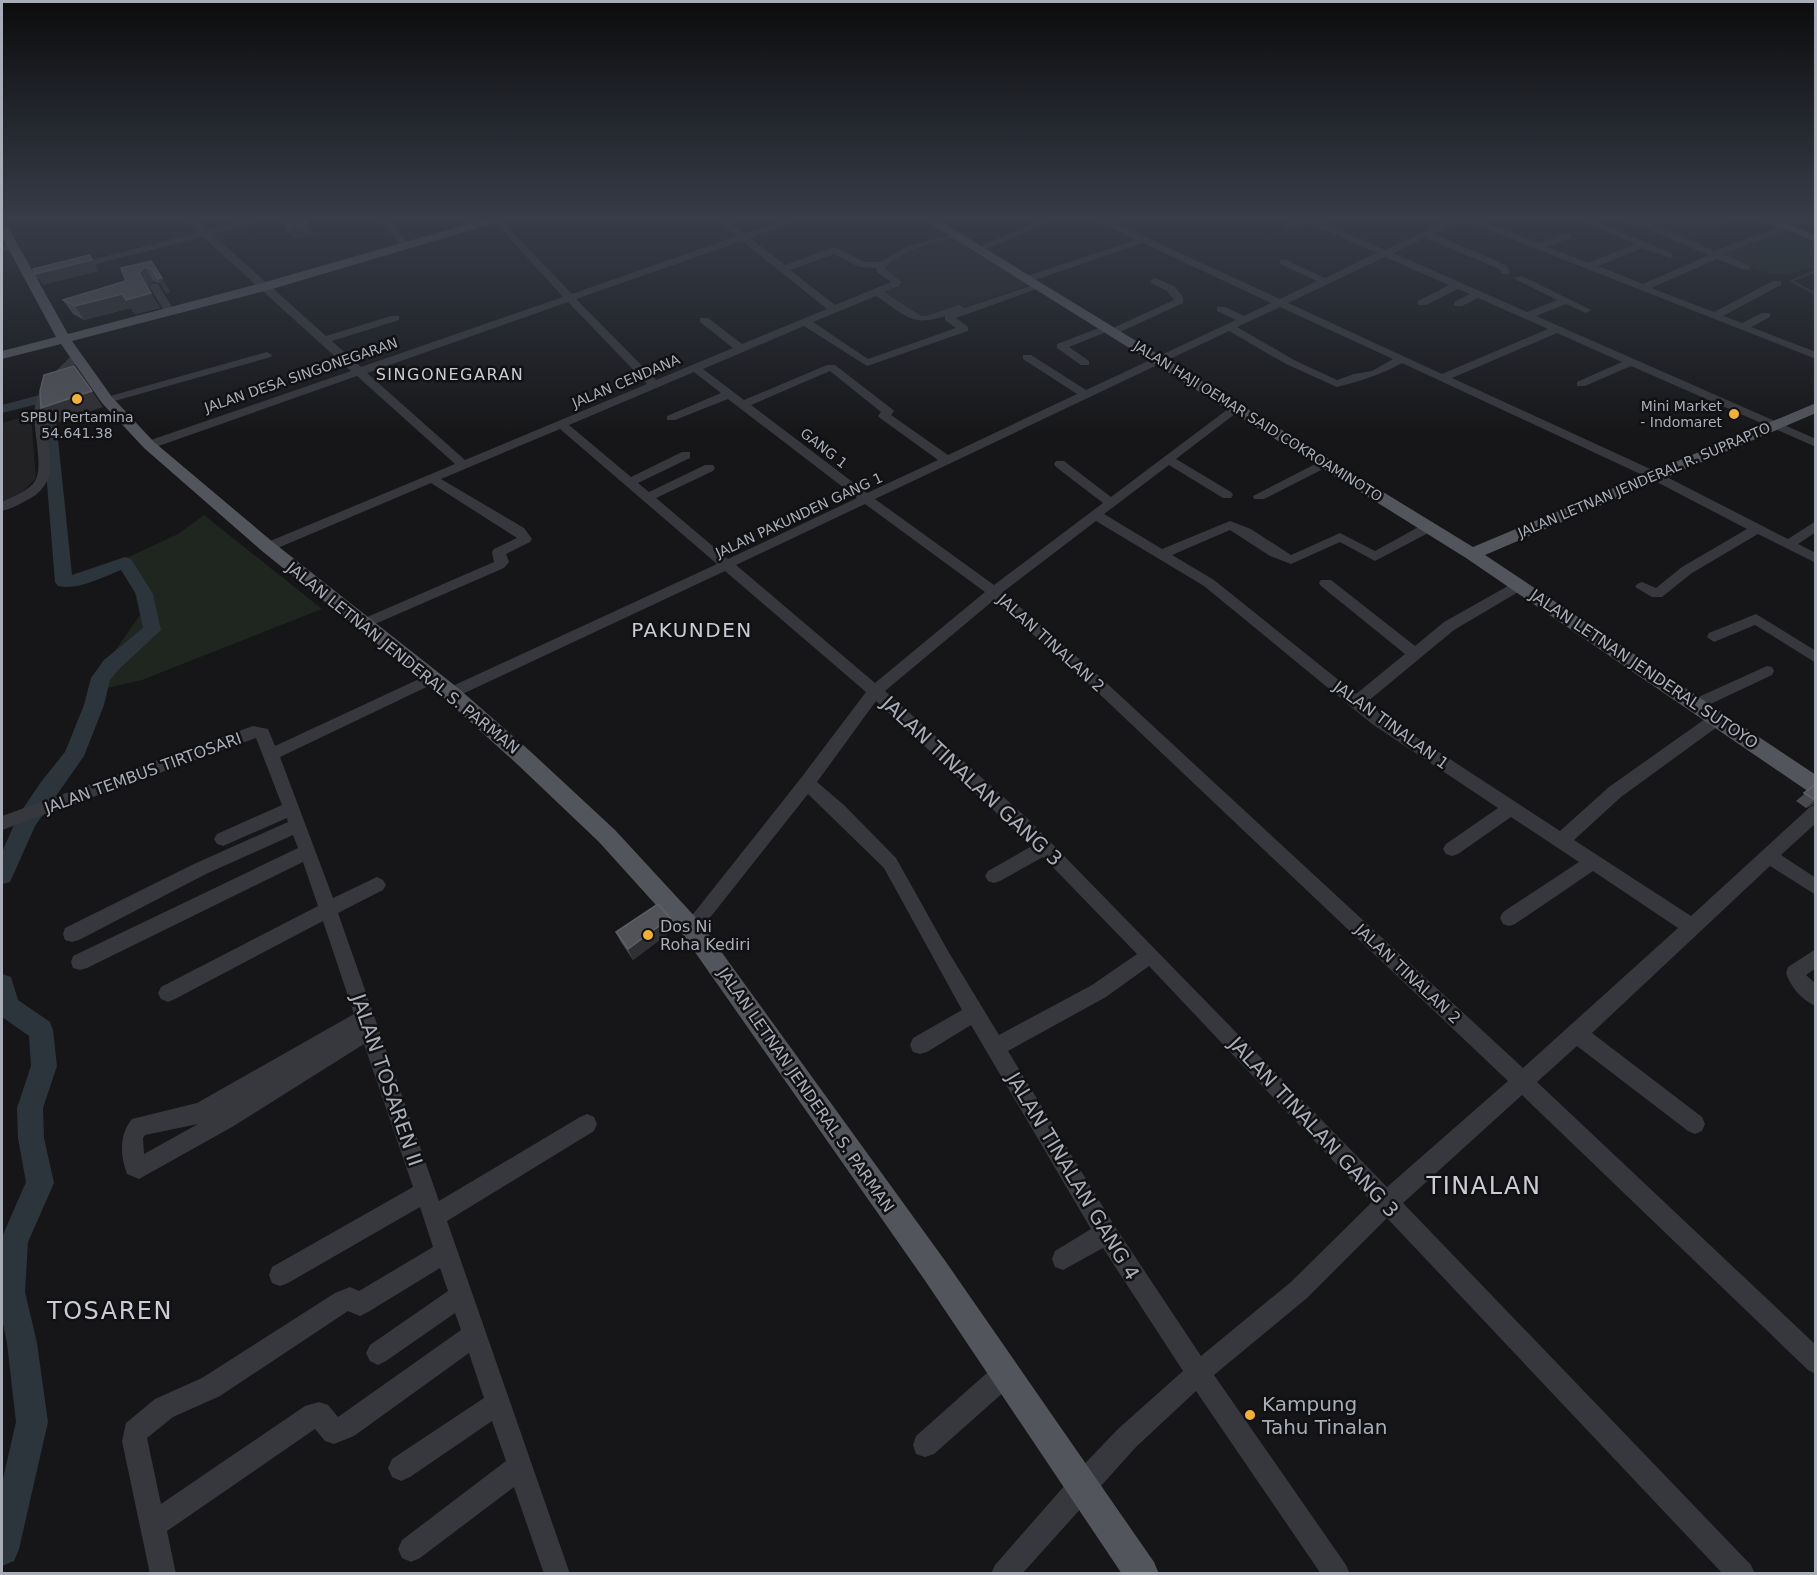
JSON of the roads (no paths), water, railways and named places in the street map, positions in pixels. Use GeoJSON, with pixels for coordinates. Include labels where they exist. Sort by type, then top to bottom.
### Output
{"type":"FeatureCollection","features":[{"type":"Feature","properties":{"kind":"main road","name":"JALAN LETNAN JENDERAL S. PARMAN"},"geometry":{"type":"LineString","coordinates":[[35,290],[76,357],[107,400],[149,445],[268,547],[451,693],[607,836],[691,928],[936,1272],[1142,1574]]}},
{"type":"Feature","properties":{"kind":"main road"},"geometry":{"type":"LineString","coordinates":[[2,355],[254,290]]}},
{"type":"Feature","properties":{"kind":"main road","name":"JALAN HAJI OEMAR SAID COKROAMINOTO"},"geometry":{"type":"LineString","coordinates":[[1046,290],[1472,554]]}},
{"type":"Feature","properties":{"kind":"main road","name":"JALAN LETNAN JENDERAL R. SUPRAPTO"},"geometry":{"type":"LineString","coordinates":[[1472,554],[1815,407]]}},
{"type":"Feature","properties":{"kind":"main road","name":"JALAN LETNAN JENDERAL SUTOYO"},"geometry":{"type":"LineString","coordinates":[[1472,554],[1718,718],[1815,786]]}},
{"type":"Feature","properties":{"kind":"street"},"geometry":{"type":"LineString","coordinates":[[156,290],[170,312]]}},
{"type":"Feature","properties":{"kind":"street"},"geometry":{"type":"LineString","coordinates":[[271,290],[463,465]]}},
{"type":"Feature","properties":{"kind":"street"},"geometry":{"type":"LineString","coordinates":[[562,290],[654,385]]}},
{"type":"Feature","properties":{"kind":"street","name":"JALAN DESA SINGONEGARAN"},"geometry":{"type":"LineString","coordinates":[[149,445],[593,290]]}},
{"type":"Feature","properties":{"kind":"street"},"geometry":{"type":"LineString","coordinates":[[810,290],[835,310]]}},
{"type":"Feature","properties":{"kind":"street","name":"JALAN CENDANA"},"geometry":{"type":"LineString","coordinates":[[268,547],[883,290]]}},
{"type":"Feature","properties":{"kind":"street"},"geometry":{"type":"LineString","coordinates":[[877,292],[915,318],[923,320],[1015,290]]}},
{"type":"Feature","properties":{"kind":"street"},"geometry":{"type":"LineString","coordinates":[[805,322],[867,363],[964,329],[949,318],[1018,290]]}},
{"type":"Feature","properties":{"kind":"street"},"geometry":{"type":"LineString","coordinates":[[1085,363],[1061,346],[1111,330],[1179,301],[1180,299],[1171,290]]}},
{"type":"Feature","properties":{"kind":"street"},"geometry":{"type":"LineString","coordinates":[[1229,292],[1233,290]]}},
{"type":"Feature","properties":{"kind":"street"},"geometry":{"type":"LineString","coordinates":[[1250,290],[1655,476],[1815,560]]}},
{"type":"Feature","properties":{"kind":"street","name":"JALAN PAKUNDEN GANG 1"},"geometry":{"type":"LineString","coordinates":[[451,693],[729,565],[1228,326],[1309,290]]}},
{"type":"Feature","properties":{"kind":"street"},"geometry":{"type":"LineString","coordinates":[[1422,303],[1449,290]]}},
{"type":"Feature","properties":{"kind":"street"},"geometry":{"type":"LineString","coordinates":[[1468,290],[1815,444]]}},
{"type":"Feature","properties":{"kind":"street"},"geometry":{"type":"LineString","coordinates":[[1543,290],[1586,310]]}},
{"type":"Feature","properties":{"kind":"street"},"geometry":{"type":"LineString","coordinates":[[1646,290],[1815,356]]}},
{"type":"Feature","properties":{"kind":"street"},"geometry":{"type":"LineString","coordinates":[[1715,316],[1765,290]]}},
{"type":"Feature","properties":{"kind":"street"},"geometry":{"type":"LineString","coordinates":[[1458,304],[1479,294]]}},
{"type":"Feature","properties":{"kind":"street"},"geometry":{"type":"LineString","coordinates":[[1527,316],[1566,300]]}},
{"type":"Feature","properties":{"kind":"street"},"geometry":{"type":"LineString","coordinates":[[1221,309],[1243,319]]}},
{"type":"Feature","properties":{"kind":"street"},"geometry":{"type":"LineString","coordinates":[[1743,327],[1766,315]]}},
{"type":"Feature","properties":{"kind":"street"},"geometry":{"type":"LineString","coordinates":[[326,340],[395,318]]}},
{"type":"Feature","properties":{"kind":"street"},"geometry":{"type":"LineString","coordinates":[[704,320],[741,349]]}},
{"type":"Feature","properties":{"kind":"street"},"geometry":{"type":"LineString","coordinates":[[1228,326],[1290,362],[1337,384],[1358,376],[1375,374],[1402,359]]}},
{"type":"Feature","properties":{"kind":"street"},"geometry":{"type":"LineString","coordinates":[[1444,377],[1557,329]]}},
{"type":"Feature","properties":{"kind":"street"},"geometry":{"type":"LineString","coordinates":[[107,400],[267,356]]}},
{"type":"Feature","properties":{"kind":"street"},"geometry":{"type":"LineString","coordinates":[[2,507],[37,487],[44,476],[38,418],[43,398],[76,357]]}},
{"type":"Feature","properties":{"kind":"street"},"geometry":{"type":"LineString","coordinates":[[1027,357],[1085,394]]}},
{"type":"Feature","properties":{"kind":"street"},"geometry":{"type":"LineString","coordinates":[[1581,384],[1632,362]]}},
{"type":"Feature","properties":{"kind":"street"},"geometry":{"type":"LineString","coordinates":[[743,404],[831,367],[888,411],[884,416],[946,460]]}},
{"type":"Feature","properties":{"kind":"street","name":"GANG 1"},"geometry":{"type":"LineString","coordinates":[[695,368],[866,499],[994,592]]}},
{"type":"Feature","properties":{"kind":"street"},"geometry":{"type":"LineString","coordinates":[[671,418],[729,394]]}},
{"type":"Feature","properties":{"kind":"street"},"geometry":{"type":"LineString","coordinates":[[691,928],[807,783],[875,691],[994,592],[1236,408]]}},
{"type":"Feature","properties":{"kind":"street","name":"JALAN TINALAN GANG 3"},"geometry":{"type":"LineString","coordinates":[[561,424],[875,691],[1045,847],[1742,1574]]}},
{"type":"Feature","properties":{"kind":"street"},"geometry":{"type":"LineString","coordinates":[[629,482],[686,455]]}},
{"type":"Feature","properties":{"kind":"street"},"geometry":{"type":"LineString","coordinates":[[1169,460],[1227,495]]}},
{"type":"Feature","properties":{"kind":"street"},"geometry":{"type":"LineString","coordinates":[[1259,496],[1325,463]]}},
{"type":"Feature","properties":{"kind":"street"},"geometry":{"type":"LineString","coordinates":[[1060,464],[1111,504]]}},
{"type":"Feature","properties":{"kind":"street"},"geometry":{"type":"LineString","coordinates":[[648,497],[710,468]]}},
{"type":"Feature","properties":{"kind":"street"},"geometry":{"type":"LineString","coordinates":[[363,624],[499,565],[502,562],[500,552],[525,539],[519,531],[432,478]]}},
{"type":"Feature","properties":{"kind":"street","name":"JALAN TINALAN 1"},"geometry":{"type":"LineString","coordinates":[[1096,515],[1161,554],[1236,604],[1356,703],[1692,927]]}},
{"type":"Feature","properties":{"kind":"street"},"geometry":{"type":"LineString","coordinates":[[1161,554],[1230,525],[1249,532],[1280,555],[1291,560],[1340,537],[1375,557],[1434,530]]}},
{"type":"Feature","properties":{"kind":"street"},"geometry":{"type":"LineString","coordinates":[[1788,545],[1815,525]]}},
{"type":"Feature","properties":{"kind":"street"},"geometry":{"type":"LineString","coordinates":[[1642,587],[1658,594],[1687,570],[1757,529]]}},
{"type":"Feature","properties":{"kind":"street"},"geometry":{"type":"LineString","coordinates":[[1326,584],[1379,628],[1415,654]]}},
{"type":"Feature","properties":{"kind":"street"},"geometry":{"type":"LineString","coordinates":[[1356,703],[1449,626],[1520,585]]}},
{"type":"Feature","properties":{"kind":"street","name":"JALAN TINALAN 2"},"geometry":{"type":"LineString","coordinates":[[994,592],[1103,689],[1521,1080],[1815,1362]]}},
{"type":"Feature","properties":{"kind":"street"},"geometry":{"type":"LineString","coordinates":[[1714,636],[1756,619],[1815,658]]}},
{"type":"Feature","properties":{"kind":"street"},"geometry":{"type":"LineString","coordinates":[[1697,704],[1767,671]]}},
{"type":"Feature","properties":{"kind":"street"},"geometry":{"type":"LineString","coordinates":[[272,754],[432,678]]}},
{"type":"Feature","properties":{"kind":"street"},"geometry":{"type":"LineString","coordinates":[[1561,841],[1615,792],[1718,718]]}},
{"type":"Feature","properties":{"kind":"street","name":"JALAN TEMBUS TIRTOSARI"},"geometry":{"type":"LineString","coordinates":[[2,824],[257,731],[264,736],[272,754]]}},
{"type":"Feature","properties":{"kind":"street","name":"JALAN TOSAREN II"},"geometry":{"type":"LineString","coordinates":[[272,754],[435,1216],[460,1296],[557,1574]]}},
{"type":"Feature","properties":{"kind":"street","name":"JALAN TINALAN GANG 4"},"geometry":{"type":"LineString","coordinates":[[807,783],[839,811],[890,863],[994,1048],[1106,1233],[1198,1373],[1337,1574]]}},
{"type":"Feature","properties":{"kind":"street"},"geometry":{"type":"LineString","coordinates":[[1452,849],[1511,808]]}},
{"type":"Feature","properties":{"kind":"street"},"geometry":{"type":"LineString","coordinates":[[1004,1574],[1082,1485],[1127,1438],[1198,1373],[1299,1290],[1416,1174],[1576,1034],[1815,812]]}},
{"type":"Feature","properties":{"kind":"street"},"geometry":{"type":"LineString","coordinates":[[223,840],[295,816]]}},
{"type":"Feature","properties":{"kind":"street"},"geometry":{"type":"LineString","coordinates":[[72,934],[200,869],[295,816]]}},
{"type":"Feature","properties":{"kind":"street"},"geometry":{"type":"LineString","coordinates":[[994,876],[1045,847]]}},
{"type":"Feature","properties":{"kind":"street"},"geometry":{"type":"LineString","coordinates":[[80,962],[308,851]]}},
{"type":"Feature","properties":{"kind":"street"},"geometry":{"type":"LineString","coordinates":[[1769,856],[1815,888]]}},
{"type":"Feature","properties":{"kind":"street"},"geometry":{"type":"LineString","coordinates":[[1509,918],[1593,862]]}},
{"type":"Feature","properties":{"kind":"street"},"geometry":{"type":"LineString","coordinates":[[168,993],[377,885]]}},
{"type":"Feature","properties":{"kind":"street"},"geometry":{"type":"LineString","coordinates":[[994,1048],[1100,991],[1150,955]]}},
{"type":"Feature","properties":{"kind":"street"},"geometry":{"type":"LineString","coordinates":[[1815,957],[1795,973],[1798,980],[1815,997]]}},
{"type":"Feature","properties":{"kind":"street"},"geometry":{"type":"LineString","coordinates":[[920,1045],[974,1013]]}},
{"type":"Feature","properties":{"kind":"street"},"geometry":{"type":"LineString","coordinates":[[367,1024],[225,1120],[146,1165],[139,1168],[135,1166],[132,1135],[139,1126],[200,1113],[367,1024]]}},
{"type":"Feature","properties":{"kind":"street"},"geometry":{"type":"LineString","coordinates":[[1576,1034],[1695,1124]]}},
{"type":"Feature","properties":{"kind":"street"},"geometry":{"type":"LineString","coordinates":[[435,1216],[587,1124]]}},
{"type":"Feature","properties":{"kind":"street"},"geometry":{"type":"LineString","coordinates":[[280,1275],[426,1191]]}},
{"type":"Feature","properties":{"kind":"street"},"geometry":{"type":"LineString","coordinates":[[1063,1259],[1106,1233]]}},
{"type":"Feature","properties":{"kind":"street"},"geometry":{"type":"LineString","coordinates":[[163,1574],[134,1441],[135,1432],[164,1408],[211,1387],[343,1301],[350,1299],[360,1304],[446,1252]]}},
{"type":"Feature","properties":{"kind":"street"},"geometry":{"type":"LineString","coordinates":[[378,1353],[460,1296]]}},
{"type":"Feature","properties":{"kind":"street"},"geometry":{"type":"LineString","coordinates":[[153,1525],[314,1415],[319,1414],[334,1432],[345,1427],[474,1335]]}},
{"type":"Feature","properties":{"kind":"street"},"geometry":{"type":"LineString","coordinates":[[925,1445],[1005,1374]]}},
{"type":"Feature","properties":{"kind":"street"},"geometry":{"type":"LineString","coordinates":[[401,1468],[498,1403]]}},
{"type":"Feature","properties":{"kind":"street"},"geometry":{"type":"LineString","coordinates":[[411,1549],[519,1467]]}},
{"type":"Feature","properties":{"kind":"waterway"},"geometry":{"type":"LineString","coordinates":[[1807,290],[1816,294]]}},
{"type":"Feature","properties":{"kind":"waterway"},"geometry":{"type":"LineString","coordinates":[[2,409],[51,396],[48,410],[64,582],[80,579],[125,563],[137,579],[144,594],[152,630],[111,665],[101,678],[94,705],[74,756],[48,788],[26,822],[2,875]]}},
{"type":"Feature","properties":{"kind":"waterway"},"geometry":{"type":"LineString","coordinates":[[2,985],[8,1007],[41,1030],[44,1066],[30,1108],[31,1138],[40,1183],[14,1241],[10,1292],[22,1343],[32,1422],[2,1549]]}},
{"type":"Feature","properties":{"kind":"place","name":"SPBU Pertamina 54.641.38"},"geometry":{"type":"Point","coordinates":[77,399]}},
{"type":"Feature","properties":{"kind":"place","name":"Mini Market - Indomaret"},"geometry":{"type":"Point","coordinates":[1734,414]}},
{"type":"Feature","properties":{"kind":"place","name":"Dos Ni Roha Kediri"},"geometry":{"type":"Point","coordinates":[648,935]}},
{"type":"Feature","properties":{"kind":"place","name":"Kampung Tahu Tinalan"},"geometry":{"type":"Point","coordinates":[1250,1415]}},
{"type":"Feature","properties":{"kind":"district","name":"SINGONEGARAN"},"geometry":{"type":"Point","coordinates":[450,374]}},
{"type":"Feature","properties":{"kind":"district","name":"PAKUNDEN"},"geometry":{"type":"Point","coordinates":[692,630]}},
{"type":"Feature","properties":{"kind":"district","name":"TINALAN"},"geometry":{"type":"Point","coordinates":[1484,1186]}},
{"type":"Feature","properties":{"kind":"district","name":"TOSAREN"},"geometry":{"type":"Point","coordinates":[110,1311]}}]}
